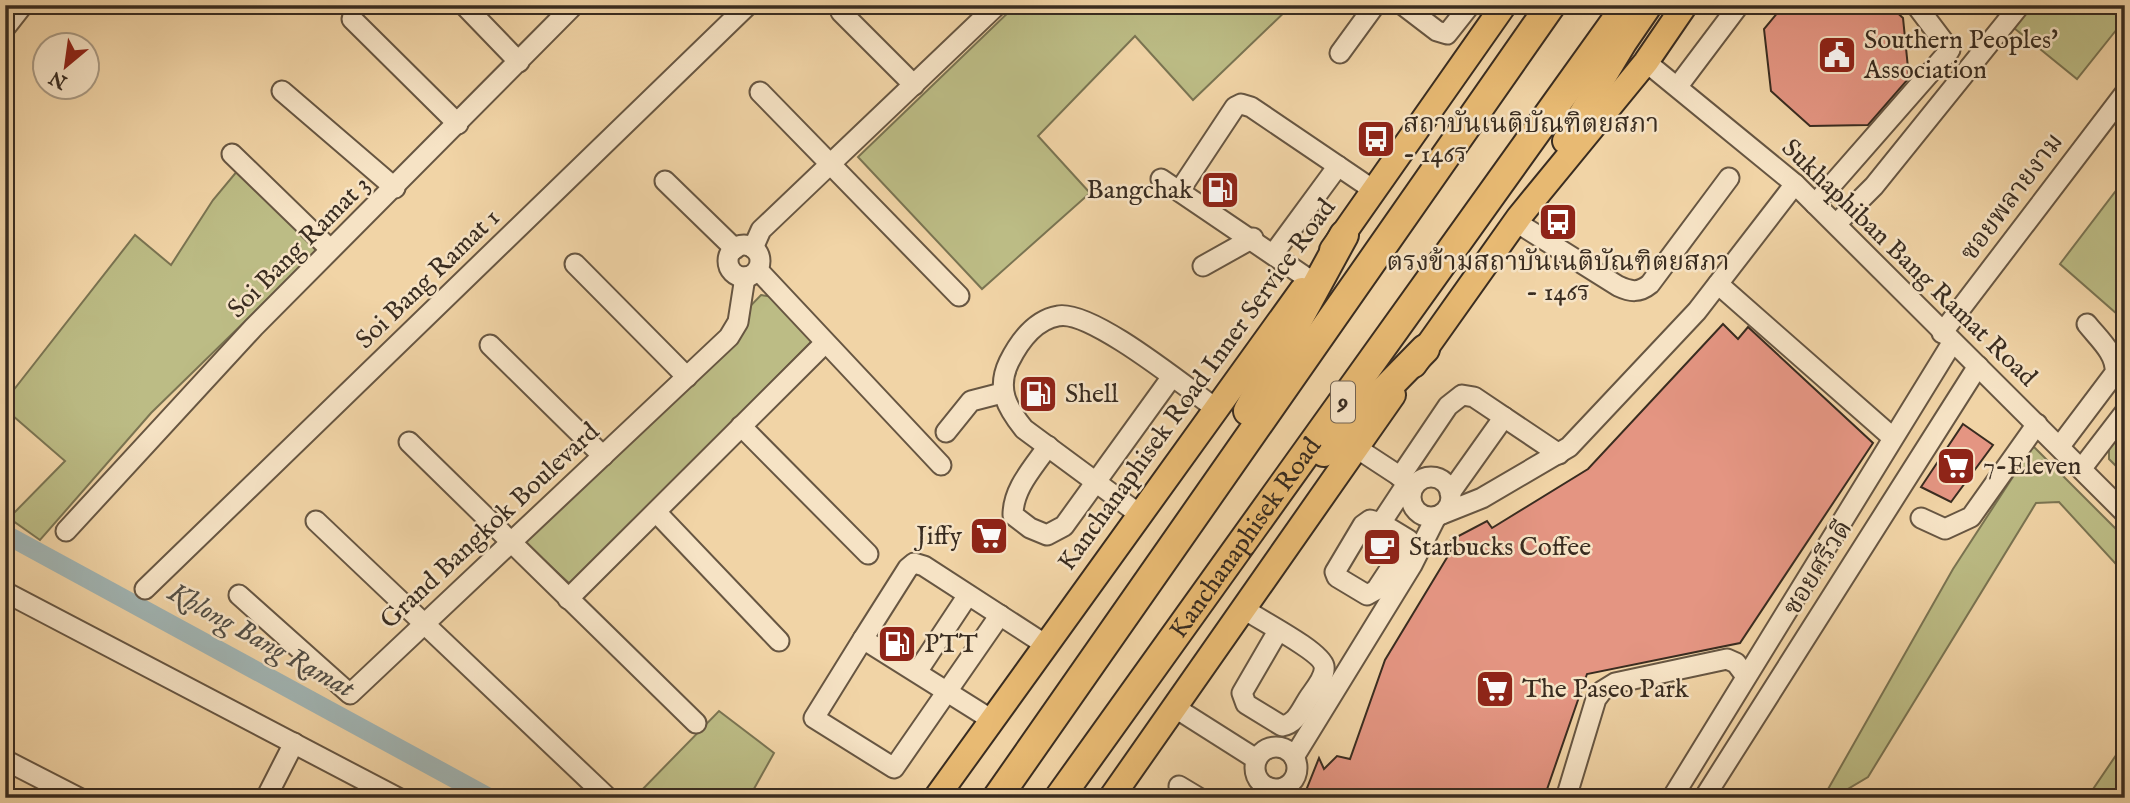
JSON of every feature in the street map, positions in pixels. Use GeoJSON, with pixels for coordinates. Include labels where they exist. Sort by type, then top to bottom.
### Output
{"type":"FeatureCollection","features":[{"type":"Feature","properties":{"kind":"highway","name":"Kanchanaphisek Road"},"geometry":{"type":"LineString","coordinates":[[997,798],[1551,5]]}},
{"type":"Feature","properties":{"kind":"highway","name":"Kanchanaphisek Road"},"geometry":{"type":"LineString","coordinates":[[1059,798],[1628,5]]}},
{"type":"Feature","properties":{"kind":"highway"},"geometry":{"type":"LineString","coordinates":[[1183,530],[1344,235]]}},
{"type":"Feature","properties":{"kind":"highway"},"geometry":{"type":"LineString","coordinates":[[1263,514],[1425,349]]}},
{"type":"Feature","properties":{"kind":"main road","name":"Kanchanaphisek Road Inner Service Road"},"geometry":{"type":"LineString","coordinates":[[936,798],[1139,514],[1344,235],[1504,5]]}},
{"type":"Feature","properties":{"kind":"main road"},"geometry":{"type":"LineString","coordinates":[[1432,111],[1519,5]]}},
{"type":"Feature","properties":{"kind":"main road"},"geometry":{"type":"LineString","coordinates":[[1518,220],[1623,43],[1650,5]]}},
{"type":"Feature","properties":{"kind":"main road"},"geometry":{"type":"LineString","coordinates":[[1111,798],[1355,447],[1518,220],[1646,62],[1685,5]]}},
{"type":"Feature","properties":{"kind":"street"},"geometry":{"type":"LineString","coordinates":[[5,28],[23,5]]}},
{"type":"Feature","properties":{"kind":"street"},"geometry":{"type":"LineString","coordinates":[[464,5],[519,62]]}},
{"type":"Feature","properties":{"kind":"street","name":"Soi Bang Ramat 3"},"geometry":{"type":"LineString","coordinates":[[66,531],[330,249],[395,188],[574,5]]}},
{"type":"Feature","properties":{"kind":"street","name":"Soi Bang Ramat 1"},"geometry":{"type":"LineString","coordinates":[[145,589],[748,5]]}},
{"type":"Feature","properties":{"kind":"street"},"geometry":{"type":"LineString","coordinates":[[941,465],[825,343],[751,274],[736,275],[729,266],[729,255],[744,248],[997,5]]}},
{"type":"Feature","properties":{"kind":"street"},"geometry":{"type":"LineString","coordinates":[[1340,53],[1375,5]]}},
{"type":"Feature","properties":{"kind":"street"},"geometry":{"type":"LineString","coordinates":[[1403,5],[1437,31],[1447,34],[1470,5]]}},
{"type":"Feature","properties":{"kind":"street"},"geometry":{"type":"LineString","coordinates":[[1678,86],[1739,5]]}},
{"type":"Feature","properties":{"kind":"street"},"geometry":{"type":"LineString","coordinates":[[1815,204],[1950,50],[1916,5]]}},
{"type":"Feature","properties":{"kind":"street"},"geometry":{"type":"LineString","coordinates":[[1836,224],[1874,186],[2020,5]]}},
{"type":"Feature","properties":{"kind":"street"},"geometry":{"type":"LineString","coordinates":[[841,12],[914,85]]}},
{"type":"Feature","properties":{"kind":"street"},"geometry":{"type":"LineString","coordinates":[[352,19],[458,124]]}},
{"type":"Feature","properties":{"kind":"street","name":"Sukhaphiban Bang Ramat Road"},"geometry":{"type":"LineString","coordinates":[[1646,62],[1795,184],[2125,513]]}},
{"type":"Feature","properties":{"kind":"street"},"geometry":{"type":"LineString","coordinates":[[282,91],[395,188]]}},
{"type":"Feature","properties":{"kind":"street"},"geometry":{"type":"LineString","coordinates":[[760,92],[959,296]]}},
{"type":"Feature","properties":{"kind":"street","name":"ซอยพลายงาม"},"geometry":{"type":"LineString","coordinates":[[1672,798],[1892,437],[1947,338],[2125,93]]}},
{"type":"Feature","properties":{"kind":"street"},"geometry":{"type":"LineString","coordinates":[[1180,190],[1235,107],[1241,104],[1251,107],[1375,191]]}},
{"type":"Feature","properties":{"kind":"street"},"geometry":{"type":"LineString","coordinates":[[232,154],[330,249]]}},
{"type":"Feature","properties":{"kind":"street"},"geometry":{"type":"LineString","coordinates":[[1274,253],[1338,166]]}},
{"type":"Feature","properties":{"kind":"street"},"geometry":{"type":"LineString","coordinates":[[1518,220],[1618,286],[1630,291],[1642,290],[1650,284],[1729,178]]}},
{"type":"Feature","properties":{"kind":"street"},"geometry":{"type":"LineString","coordinates":[[1161,179],[1274,253],[1310,280]]}},
{"type":"Feature","properties":{"kind":"street"},"geometry":{"type":"LineString","coordinates":[[665,181],[744,248],[759,256],[751,274]]}},
{"type":"Feature","properties":{"kind":"street"},"geometry":{"type":"LineString","coordinates":[[1355,447],[1407,482],[1417,511],[1434,515],[1482,498],[1559,454],[1680,330],[1795,184]]}},
{"type":"Feature","properties":{"kind":"street"},"geometry":{"type":"LineString","coordinates":[[1203,266],[1252,239]]}},
{"type":"Feature","properties":{"kind":"street"},"geometry":{"type":"LineString","coordinates":[[575,264],[687,377]]}},
{"type":"Feature","properties":{"kind":"street","name":"Grand Bangkok Boulevard"},"geometry":{"type":"LineString","coordinates":[[239,595],[350,694],[729,337],[738,322],[751,274]]}},
{"type":"Feature","properties":{"kind":"street"},"geometry":{"type":"LineString","coordinates":[[1718,284],[1892,437]]}},
{"type":"Feature","properties":{"kind":"street"},"geometry":{"type":"LineString","coordinates":[[1139,514],[1097,480],[1024,429],[1010,412],[1002,394],[1007,366],[1020,341],[1038,326],[1059,316],[1077,318],[1104,329],[1218,410]]}},
{"type":"Feature","properties":{"kind":"street"},"geometry":{"type":"LineString","coordinates":[[2060,446],[2115,373],[2116,363],[2112,355],[2087,324]]}},
{"type":"Feature","properties":{"kind":"street"},"geometry":{"type":"LineString","coordinates":[[568,599],[825,343]]}},
{"type":"Feature","properties":{"kind":"street"},"geometry":{"type":"LineString","coordinates":[[490,345],[603,456]]}},
{"type":"Feature","properties":{"kind":"street","name":"ซอยศรีวดี"},"geometry":{"type":"LineString","coordinates":[[1704,798],[1978,366]]}},
{"type":"Feature","properties":{"kind":"street"},"geometry":{"type":"LineString","coordinates":[[1048,446],[1016,494],[1013,515],[1037,532],[1047,535],[1056,533],[1171,377]]}},
{"type":"Feature","properties":{"kind":"street"},"geometry":{"type":"LineString","coordinates":[[946,432],[971,401],[1002,394]]}},
{"type":"Feature","properties":{"kind":"street"},"geometry":{"type":"LineString","coordinates":[[1381,523],[1407,482],[1448,406],[1459,397],[1474,397],[1559,454]]}},
{"type":"Feature","properties":{"kind":"street"},"geometry":{"type":"LineString","coordinates":[[2082,468],[2125,412]]}},
{"type":"Feature","properties":{"kind":"street"},"geometry":{"type":"LineString","coordinates":[[1450,493],[1504,417]]}},
{"type":"Feature","properties":{"kind":"street"},"geometry":{"type":"LineString","coordinates":[[1921,518],[1945,529],[1971,517],[2037,424]]}},
{"type":"Feature","properties":{"kind":"street"},"geometry":{"type":"LineString","coordinates":[[741,426],[867,554]]}},
{"type":"Feature","properties":{"kind":"street"},"geometry":{"type":"LineString","coordinates":[[410,442],[510,544],[696,723]]}},
{"type":"Feature","properties":{"kind":"street"},"geometry":{"type":"LineString","coordinates":[[1407,482],[1434,477],[1446,484],[1450,503],[1409,540],[1371,594],[1367,595],[1337,577],[1336,566],[1366,522],[1381,523],[1409,540]]}},
{"type":"Feature","properties":{"kind":"street"},"geometry":{"type":"LineString","coordinates":[[656,512],[779,641]]}},
{"type":"Feature","properties":{"kind":"street"},"geometry":{"type":"LineString","coordinates":[[1294,757],[1412,565],[1434,515]]}},
{"type":"Feature","properties":{"kind":"street"},"geometry":{"type":"LineString","coordinates":[[316,521],[608,798]]}},
{"type":"Feature","properties":{"kind":"street"},"geometry":{"type":"LineString","coordinates":[[1000,615],[894,768],[814,718],[914,563],[924,566],[968,595],[1000,615],[1046,645]]}},
{"type":"Feature","properties":{"kind":"street"},"geometry":{"type":"LineString","coordinates":[[5,592],[398,798]]}},
{"type":"Feature","properties":{"kind":"street"},"geometry":{"type":"LineString","coordinates":[[917,672],[968,595]]}},
{"type":"Feature","properties":{"kind":"street"},"geometry":{"type":"LineString","coordinates":[[1244,610],[1278,631],[1319,657],[1324,667],[1323,675],[1296,718],[1282,726],[1246,704],[1242,693],[1278,631]]}},
{"type":"Feature","properties":{"kind":"street"},"geometry":{"type":"LineString","coordinates":[[863,639],[992,720]]}},
{"type":"Feature","properties":{"kind":"street"},"geometry":{"type":"LineString","coordinates":[[1566,798],[1596,699],[1602,691],[1615,683],[1727,659],[1733,660],[1745,675]]}},
{"type":"Feature","properties":{"kind":"street"},"geometry":{"type":"LineString","coordinates":[[1174,708],[1256,759]]}},
{"type":"Feature","properties":{"kind":"street"},"geometry":{"type":"LineString","coordinates":[[266,798],[294,743]]}},
{"type":"Feature","properties":{"kind":"street"},"geometry":{"type":"LineString","coordinates":[[1277,746],[1294,757],[1297,770],[1292,782],[1280,789],[1265,792],[1256,777],[1256,759],[1263,750],[1277,746]]}},
{"type":"Feature","properties":{"kind":"street"},"geometry":{"type":"LineString","coordinates":[[5,760],[79,798]]}},
{"type":"Feature","properties":{"kind":"street"},"geometry":{"type":"LineString","coordinates":[[1179,786],[1199,798]]}},
{"type":"Feature","properties":{"kind":"green space"},"geometry":{"type":"Polygon","coordinates":[[[1016,5],[1292,5],[1193,100],[1135,36],[1038,136],[1090,193],[982,289],[858,157],[1016,5]]]}},
{"type":"Feature","properties":{"kind":"green space"},"geometry":{"type":"Polygon","coordinates":[[[2006,5],[2125,5],[2125,19],[2077,79],[1998,15],[2006,5]]]}},
{"type":"Feature","properties":{"kind":"green space"},"geometry":{"type":"Polygon","coordinates":[[[238,170],[317,251],[151,413],[40,540],[9,518],[65,461],[5,409],[5,401],[135,235],[171,265],[213,200],[238,170]]]}},
{"type":"Feature","properties":{"kind":"green space"},"geometry":{"type":"Polygon","coordinates":[[[2115,192],[2125,200],[2125,321],[2060,264],[2115,192]]]}},
{"type":"Feature","properties":{"kind":"green space"},"geometry":{"type":"Polygon","coordinates":[[[761,295],[774,297],[813,340],[571,585],[523,541],[761,295]]]}},
{"type":"Feature","properties":{"kind":"green space"},"geometry":{"type":"Polygon","coordinates":[[[2125,426],[2125,475],[2109,459],[2109,447],[2125,426]]]}},
{"type":"Feature","properties":{"kind":"green space"},"geometry":{"type":"Polygon","coordinates":[[[2033,446],[2125,538],[2125,574],[2059,502],[2036,503],[1868,777],[1848,789],[1845,798],[1823,798],[1953,569],[2033,446]]]}},
{"type":"Feature","properties":{"kind":"green space"},"geometry":{"type":"Polygon","coordinates":[[[719,711],[774,753],[750,796],[753,798],[634,798],[719,711]]]}},
{"type":"Feature","properties":{"kind":"green space"},"geometry":{"type":"Polygon","coordinates":[[[2125,742],[2125,791],[2121,798],[2087,798],[2125,742]]]}},
{"type":"Feature","properties":{"kind":"building","name":"Southern Peoples' Association"},"geometry":{"type":"Polygon","coordinates":[[[1784,5],[1889,5],[1903,18],[1909,78],[1868,125],[1810,126],[1771,91],[1764,29],[1784,5]]]}},
{"type":"Feature","properties":{"kind":"building"},"geometry":{"type":"Polygon","coordinates":[[[1723,324],[1738,339],[1748,327],[1873,443],[1740,643],[1587,674],[1544,798],[1303,798],[1319,758],[1324,769],[1337,756],[1350,759],[1385,660],[1454,546],[1451,540],[1487,521],[1492,528],[1588,469],[1723,324]]]}},
{"type":"Feature","properties":{"kind":"building","name":"7-Eleven"},"geometry":{"type":"Polygon","coordinates":[[[1963,424],[1993,445],[1951,502],[1921,487],[1963,424]]]}},
{"type":"Feature","properties":{"kind":"waterway","name":"Khlong Bang Ramat"},"geometry":{"type":"LineString","coordinates":[[5,534],[490,798]]}},
{"type":"Feature","properties":{"kind":"place","name":"Southern Peoples' Association"},"geometry":{"type":"Point","coordinates":[1837,55]}},
{"type":"Feature","properties":{"kind":"place","name":"สถาบันเนติบัณฑิตยสภา - 146ร"},"geometry":{"type":"Point","coordinates":[1376,139]}},
{"type":"Feature","properties":{"kind":"place","name":"Bangchak"},"geometry":{"type":"Point","coordinates":[1220,190]}},
{"type":"Feature","properties":{"kind":"place","name":"ตรงข้ามสถาบันเนติบัณฑิตยสภา - 146ร"},"geometry":{"type":"Point","coordinates":[1558,222]}},
{"type":"Feature","properties":{"kind":"place","name":"Shell"},"geometry":{"type":"Point","coordinates":[1038,394]}},
{"type":"Feature","properties":{"kind":"place","name":"7-Eleven"},"geometry":{"type":"Point","coordinates":[1956,466]}},
{"type":"Feature","properties":{"kind":"place","name":"Jiffy"},"geometry":{"type":"Point","coordinates":[989,536]}},
{"type":"Feature","properties":{"kind":"place","name":"Starbucks Coffee"},"geometry":{"type":"Point","coordinates":[1382,547]}},
{"type":"Feature","properties":{"kind":"place","name":"PTT"},"geometry":{"type":"Point","coordinates":[897,644]}},
{"type":"Feature","properties":{"kind":"place","name":"The Paseo Park"},"geometry":{"type":"Point","coordinates":[1495,689]}}]}
